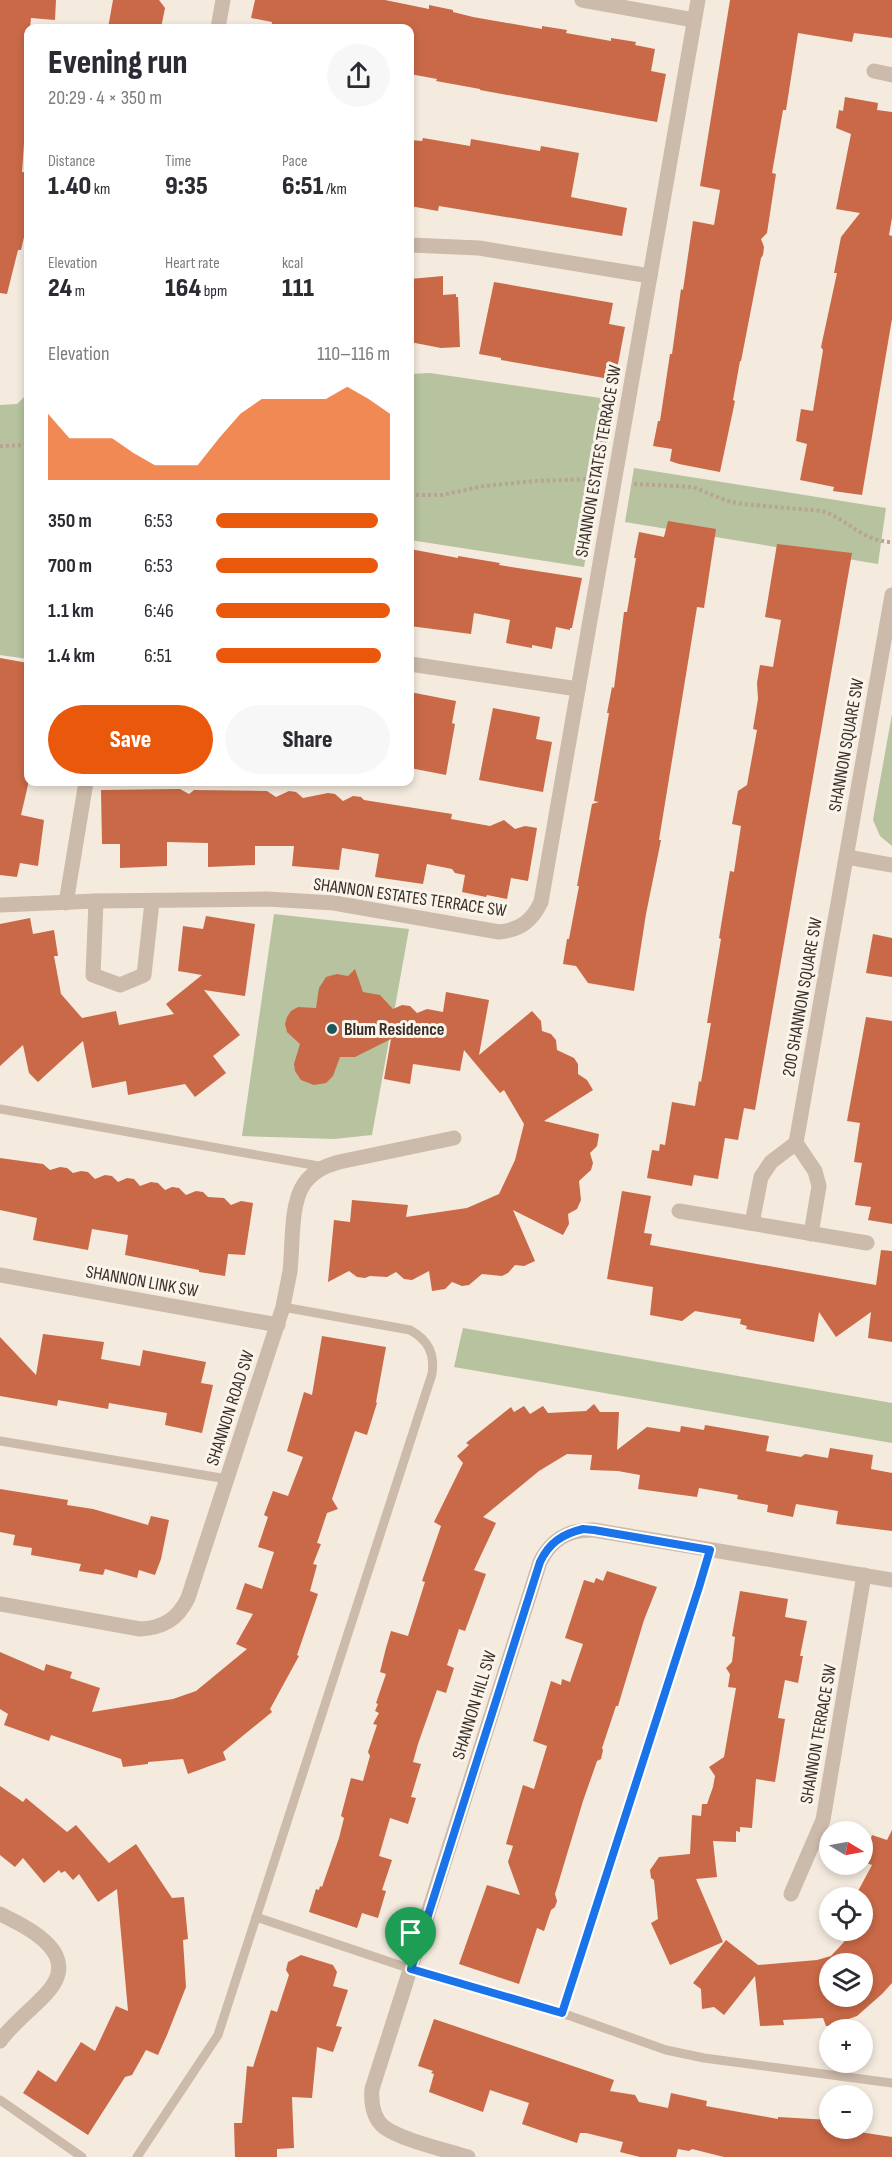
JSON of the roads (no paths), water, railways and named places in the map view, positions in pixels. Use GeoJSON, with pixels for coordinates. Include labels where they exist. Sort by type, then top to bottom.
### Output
{"type":"FeatureCollection","features":[{"type":"Feature","properties":{"kind":"street"},"geometry":{"type":"LineString","coordinates":[[219,24],[223,0]]}},
{"type":"Feature","properties":{"kind":"street"},"geometry":{"type":"LineString","coordinates":[[582,0],[694,20]]}},
{"type":"Feature","properties":{"kind":"street","name":"SHANNON ESTATES TERRACE SW"},"geometry":{"type":"LineString","coordinates":[[0,905],[96,901],[267,899],[363,908],[499,932],[512,931],[531,919],[541,902],[698,0]]}},
{"type":"Feature","properties":{"kind":"street"},"geometry":{"type":"LineString","coordinates":[[874,71],[892,75]]}},
{"type":"Feature","properties":{"kind":"street"},"geometry":{"type":"LineString","coordinates":[[414,245],[502,250],[650,276]]}},
{"type":"Feature","properties":{"kind":"street","name":"SHANNON SQUARE SW"},"geometry":{"type":"LineString","coordinates":[[847,857],[892,595]]}},
{"type":"Feature","properties":{"kind":"street"},"geometry":{"type":"LineString","coordinates":[[414,665],[578,689]]}},
{"type":"Feature","properties":{"kind":"street"},"geometry":{"type":"LineString","coordinates":[[66,903],[85,786]]}},
{"type":"Feature","properties":{"kind":"street"},"geometry":{"type":"LineString","coordinates":[[847,857],[892,865]]}},
{"type":"Feature","properties":{"kind":"street","name":"200 SHANNON SQUARE SW"},"geometry":{"type":"LineString","coordinates":[[796,1143],[847,857]]}},
{"type":"Feature","properties":{"kind":"street"},"geometry":{"type":"LineString","coordinates":[[96,901],[93,975],[120,985],[144,975],[152,902]]}},
{"type":"Feature","properties":{"kind":"street","name":"SHANNON ROAD SW"},"geometry":{"type":"LineString","coordinates":[[0,1605],[140,1629],[151,1629],[170,1621],[184,1607],[283,1307],[290,1271],[296,1205],[300,1190],[311,1175],[324,1167],[454,1138]]}},
{"type":"Feature","properties":{"kind":"street"},"geometry":{"type":"LineString","coordinates":[[752,1223],[761,1177],[771,1162],[796,1143],[815,1171],[819,1186],[811,1234]]}},
{"type":"Feature","properties":{"kind":"street"},"geometry":{"type":"LineString","coordinates":[[680,1211],[867,1243]]}},
{"type":"Feature","properties":{"kind":"street","name":"SHANNON LINK SW"},"geometry":{"type":"LineString","coordinates":[[0,1275],[278,1324]]}},
{"type":"Feature","properties":{"kind":"street","name":"SHANNON HILL SW"},"geometry":{"type":"LineString","coordinates":[[468,2157],[397,2134],[384,2126],[376,2116],[371,2103],[372,2089],[545,1552],[561,1536],[583,1529],[892,1580]]}},
{"type":"Feature","properties":{"kind":"street","name":"SHANNON TERRACE SW"},"geometry":{"type":"LineString","coordinates":[[791,1894],[823,1820],[864,1575]]}},
{"type":"Feature","properties":{"kind":"street"},"geometry":{"type":"LineString","coordinates":[[0,1914],[28,1927],[44,1938],[53,1949],[58,1962],[58,1974],[48,1994],[8,2030],[0,2041]]}},
{"type":"Feature","properties":{"kind":"lane"},"geometry":{"type":"LineString","coordinates":[[0,1109],[324,1167]]}},
{"type":"Feature","properties":{"kind":"lane"},"geometry":{"type":"LineString","coordinates":[[137,2157],[218,2035],[434,1363],[427,1343],[410,1330],[283,1307]]}},
{"type":"Feature","properties":{"kind":"lane"},"geometry":{"type":"LineString","coordinates":[[0,1441],[227,1479]]}},
{"type":"Feature","properties":{"kind":"lane"},"geometry":{"type":"LineString","coordinates":[[562,2013],[710,1550]]}},
{"type":"Feature","properties":{"kind":"lane"},"geometry":{"type":"LineString","coordinates":[[256,1917],[411,1969],[562,2013],[666,2050],[704,2058],[892,2083]]}},
{"type":"Feature","properties":{"kind":"lane"},"geometry":{"type":"LineString","coordinates":[[0,2100],[82,2157]]}},
{"type":"Feature","properties":{"kind":"place","name":"Blum Residence"},"geometry":{"type":"Point","coordinates":[332,1029]}}]}
